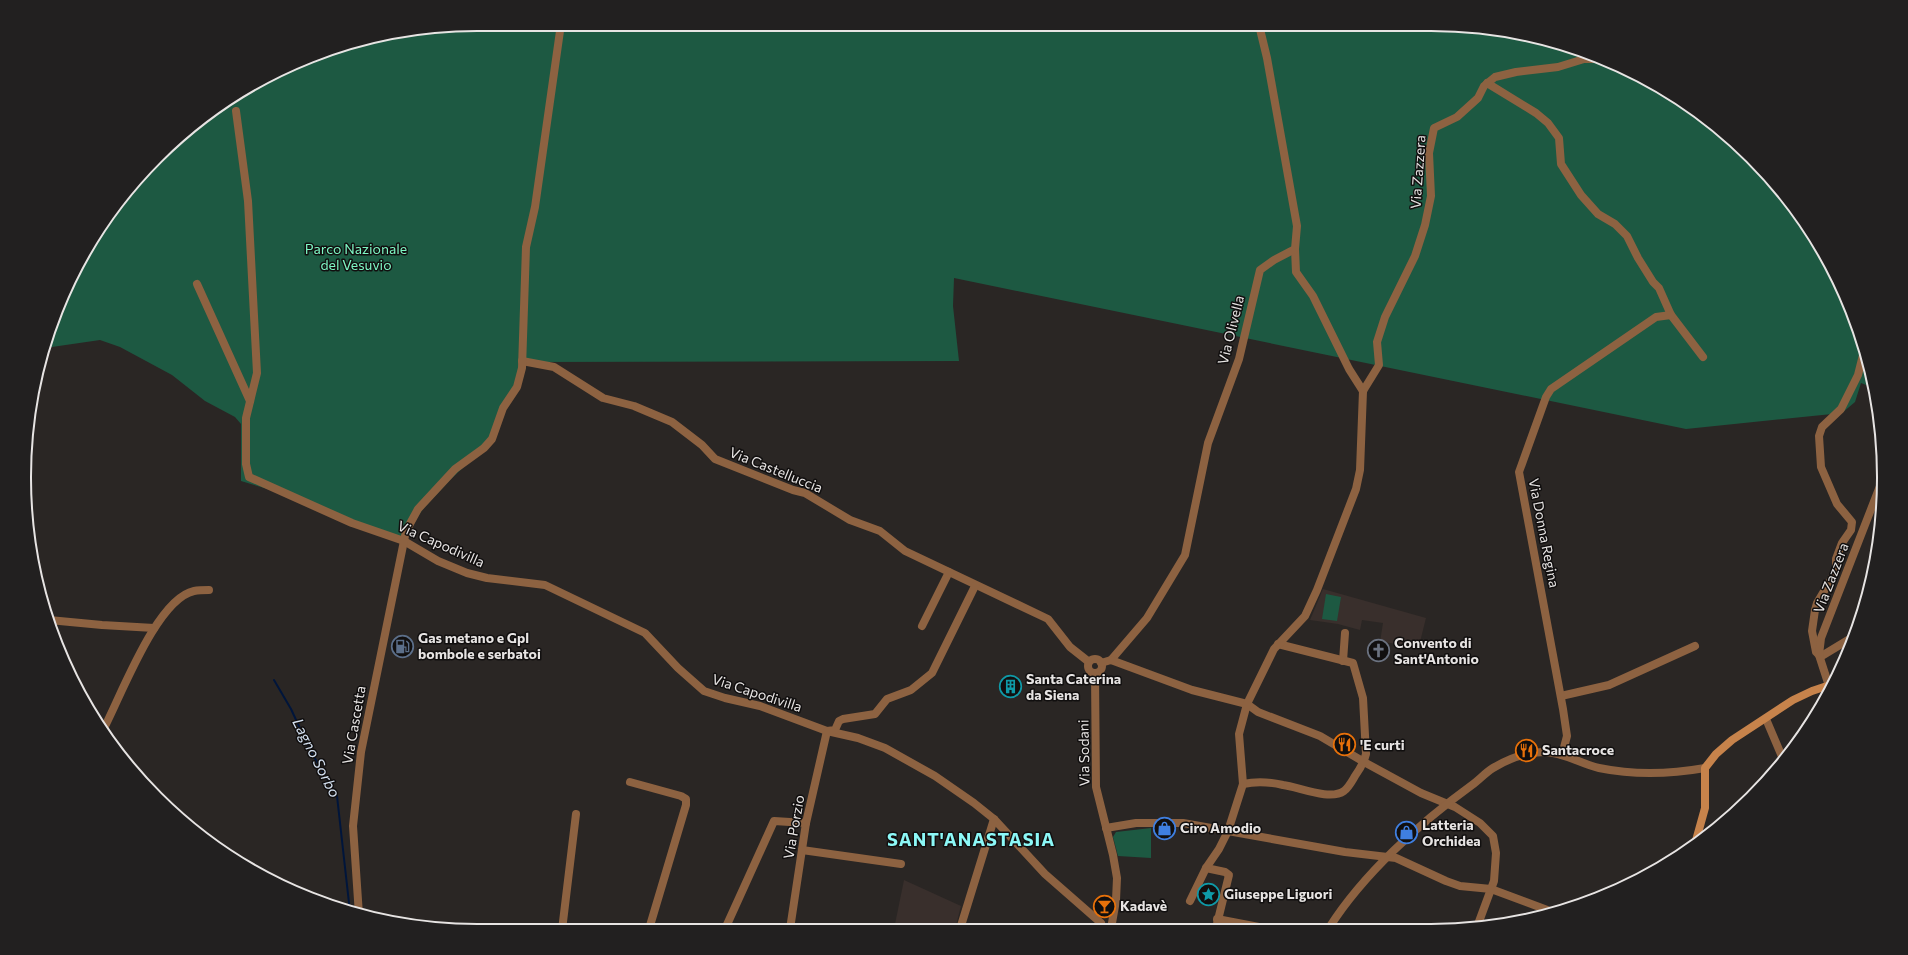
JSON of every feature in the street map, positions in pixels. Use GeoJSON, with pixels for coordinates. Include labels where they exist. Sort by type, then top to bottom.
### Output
{"type":"FeatureCollection","features":[{"type":"Feature","properties":{"kind":"street","name":"Via Cascetta"},"geometry":{"type":"LineString","coordinates":[[359,908],[353,826],[361,752],[406,531],[418,509],[455,469],[484,448],[492,439],[503,408],[517,387],[522,360],[526,247],[536,200],[560,31]]}},
{"type":"Feature","properties":{"kind":"street"},"geometry":{"type":"LineString","coordinates":[[1190,901],[1206,868],[1219,850],[1228,831],[1243,784],[1240,728],[1247,704],[1262,672],[1278,644],[1305,616],[1317,590],[1356,489],[1360,470],[1363,391],[1349,369],[1313,296],[1296,272],[1295,249],[1297,226],[1267,58],[1260,31]]}},
{"type":"Feature","properties":{"kind":"street"},"geometry":{"type":"LineString","coordinates":[[1585,59],[1558,67],[1516,72],[1495,77],[1487,83],[1536,113],[1548,123],[1559,138],[1561,164],[1581,195],[1598,214],[1615,224],[1628,236],[1643,268],[1659,288],[1671,314],[1703,357]]}},
{"type":"Feature","properties":{"kind":"street","name":"Via Zazzera"},"geometry":{"type":"LineString","coordinates":[[1363,391],[1379,365],[1377,342],[1384,318],[1415,256],[1425,225],[1431,196],[1429,154],[1434,128],[1457,117],[1478,98],[1487,83]]}},
{"type":"Feature","properties":{"kind":"street"},"geometry":{"type":"LineString","coordinates":[[236,111],[248,201],[248,232],[252,254],[251,264],[256,317],[258,373],[250,401]]}},
{"type":"Feature","properties":{"kind":"street","name":"Via Olivella"},"geometry":{"type":"LineString","coordinates":[[1111,660],[1147,618],[1185,555],[1208,443],[1239,359],[1260,270],[1274,260],[1295,249]]}},
{"type":"Feature","properties":{"kind":"street"},"geometry":{"type":"LineString","coordinates":[[197,284],[250,401]]}},
{"type":"Feature","properties":{"kind":"street","name":"Via Donna Regina"},"geometry":{"type":"LineString","coordinates":[[1562,756],[1567,736],[1561,696],[1519,472],[1546,397],[1551,389],[1656,317],[1671,314]]}},
{"type":"Feature","properties":{"kind":"street","name":"Via Castelluccia"},"geometry":{"type":"LineString","coordinates":[[522,360],[554,367],[603,398],[627,404],[672,422],[702,445],[715,459],[778,485],[805,493],[850,520],[880,531],[905,551],[975,586],[1048,619],[1070,647],[1089,662]]}},
{"type":"Feature","properties":{"kind":"street"},"geometry":{"type":"LineString","coordinates":[[1846,641],[1819,656],[1816,652],[1812,631],[1817,603],[1836,571],[1836,559],[1842,543],[1851,530],[1852,522],[1837,504],[1821,467],[1819,436],[1822,428],[1842,409],[1858,375],[1862,361]]}},
{"type":"Feature","properties":{"kind":"street","name":"Via Capodivilla"},"geometry":{"type":"LineString","coordinates":[[250,401],[246,418],[246,464],[249,477],[352,523],[404,541],[438,561],[467,573],[487,578],[545,585],[560,591],[608,617],[635,627],[645,633],[678,668],[704,691],[725,698],[760,706],[827,731],[858,738],[885,748],[906,759],[935,776],[994,819],[1045,874],[1100,924]]}},
{"type":"Feature","properties":{"kind":"street","name":"Via Zazzera"},"geometry":{"type":"LineString","coordinates":[[1829,679],[1819,656],[1821,638],[1876,495]]}},
{"type":"Feature","properties":{"kind":"street"},"geometry":{"type":"LineString","coordinates":[[922,626],[949,572]]}},
{"type":"Feature","properties":{"kind":"street"},"geometry":{"type":"LineString","coordinates":[[827,731],[835,730],[839,721],[843,719],[875,714],[887,699],[912,690],[932,673],[975,586]]}},
{"type":"Feature","properties":{"kind":"street"},"geometry":{"type":"LineString","coordinates":[[105,725],[154,628],[172,605],[192,591],[209,590]]}},
{"type":"Feature","properties":{"kind":"street"},"geometry":{"type":"LineString","coordinates":[[55,621],[154,628]]}},
{"type":"Feature","properties":{"kind":"street"},"geometry":{"type":"LineString","coordinates":[[1343,660],[1346,633]]}},
{"type":"Feature","properties":{"kind":"street"},"geometry":{"type":"LineString","coordinates":[[1243,784],[1255,781],[1282,784],[1327,795],[1343,792],[1364,762],[1366,743],[1363,698],[1353,663],[1278,644]]}},
{"type":"Feature","properties":{"kind":"street"},"geometry":{"type":"LineString","coordinates":[[1561,696],[1608,685],[1694,646]]}},
{"type":"Feature","properties":{"kind":"street"},"geometry":{"type":"LineString","coordinates":[[1101,663],[1101,670],[1095,673],[1089,671],[1089,662],[1094,659],[1101,663],[1111,660],[1192,690],[1247,704],[1258,712],[1331,742],[1364,762],[1480,823],[1493,836],[1496,854],[1491,889],[1479,921]]}},
{"type":"Feature","properties":{"kind":"street","name":"Via Sodani"},"geometry":{"type":"LineString","coordinates":[[1095,673],[1096,787],[1113,854],[1118,886],[1112,924]]}},
{"type":"Feature","properties":{"kind":"street"},"geometry":{"type":"LineString","coordinates":[[1332,924],[1350,898],[1387,857],[1446,804],[1493,768],[1532,752],[1546,752],[1562,756],[1585,765],[1618,770],[1680,772],[1704,768],[1716,754],[1732,740],[1793,700],[1812,690],[1825,687]]}},
{"type":"Feature","properties":{"kind":"street"},"geometry":{"type":"LineString","coordinates":[[1766,719],[1781,754]]}},
{"type":"Feature","properties":{"kind":"street","name":"Via Porzio"},"geometry":{"type":"LineString","coordinates":[[791,924],[806,823],[827,731]]}},
{"type":"Feature","properties":{"kind":"street"},"geometry":{"type":"LineString","coordinates":[[1697,835],[1705,808],[1704,768]]}},
{"type":"Feature","properties":{"kind":"street"},"geometry":{"type":"LineString","coordinates":[[630,782],[681,796],[686,799],[686,805],[652,924]]}},
{"type":"Feature","properties":{"kind":"street"},"geometry":{"type":"LineString","coordinates":[[563,924],[576,814]]}},
{"type":"Feature","properties":{"kind":"street"},"geometry":{"type":"LineString","coordinates":[[962,924],[994,819]]}},
{"type":"Feature","properties":{"kind":"street"},"geometry":{"type":"LineString","coordinates":[[727,924],[774,821],[806,823]]}},
{"type":"Feature","properties":{"kind":"street"},"geometry":{"type":"LineString","coordinates":[[1106,828],[1136,823],[1183,823],[1345,852],[1396,858],[1460,886],[1491,889],[1545,909]]}},
{"type":"Feature","properties":{"kind":"street"},"geometry":{"type":"LineString","coordinates":[[802,850],[901,864]]}},
{"type":"Feature","properties":{"kind":"street"},"geometry":{"type":"LineString","coordinates":[[1206,868],[1225,872],[1229,875],[1217,924]]}},
{"type":"Feature","properties":{"kind":"street"},"geometry":{"type":"LineString","coordinates":[[1218,919],[1244,924]]}},
{"type":"Feature","properties":{"kind":"shaded area"},"geometry":{"type":"Polygon","coordinates":[[[1323,589],[1426,618],[1419,646],[1380,642],[1383,623],[1362,620],[1360,630],[1338,624],[1310,620],[1323,589]]]}},
{"type":"Feature","properties":{"kind":"shaded area"},"geometry":{"type":"Polygon","coordinates":[[[904,880],[961,906],[956,924],[895,924],[904,880]]]}},
{"type":"Feature","properties":{"kind":"green space","name":"Parco Nazionale del Vesuvio"},"geometry":{"type":"Polygon","coordinates":[[[478,31],[1430,31],[1489,35],[1546,46],[1574,55],[1628,77],[1679,106],[1702,123],[1725,142],[1766,183],[1802,229],[1831,280],[1843,307],[1862,362],[1867,385],[1861,383],[1855,402],[1842,413],[1686,429],[954,278],[953,306],[959,361],[532,362],[526,365],[523,378],[484,448],[451,479],[423,509],[400,543],[281,493],[241,481],[241,424],[235,417],[205,401],[172,375],[120,347],[100,340],[51,347],[65,307],[91,254],[106,229],[142,183],[183,142],[229,106],[280,77],[307,65],[362,46],[419,35],[478,31]]]}},
{"type":"Feature","properties":{"kind":"green space"},"geometry":{"type":"Polygon","coordinates":[[[1326,594],[1341,597],[1337,621],[1322,619],[1326,594]]]}},
{"type":"Feature","properties":{"kind":"green space"},"geometry":{"type":"Polygon","coordinates":[[[1151,828],[1151,858],[1118,856],[1113,837],[1116,832],[1151,828]]]}},
{"type":"Feature","properties":{"kind":"waterway","name":"Lagno Sorbo"},"geometry":{"type":"LineString","coordinates":[[274,680],[291,709],[310,750],[337,796],[349,905]]}},
{"type":"Feature","properties":{"kind":"place","name":"Gas metano e Gpl bombole e serbatoi"},"geometry":{"type":"Point","coordinates":[403,646]}},
{"type":"Feature","properties":{"kind":"place","name":"Convento di Sant'Antonio"},"geometry":{"type":"Point","coordinates":[1379,651]}},
{"type":"Feature","properties":{"kind":"place","name":"Santa Caterina da Siena"},"geometry":{"type":"Point","coordinates":[1010,687]}},
{"type":"Feature","properties":{"kind":"place","name":"'E curti"},"geometry":{"type":"Point","coordinates":[1344,745]}},
{"type":"Feature","properties":{"kind":"place","name":"Santacroce"},"geometry":{"type":"Point","coordinates":[1527,750]}},
{"type":"Feature","properties":{"kind":"place","name":"Ciro Amodio"},"geometry":{"type":"Point","coordinates":[1164,828]}},
{"type":"Feature","properties":{"kind":"place","name":"Latteria Orchidea"},"geometry":{"type":"Point","coordinates":[1407,833]}},
{"type":"Feature","properties":{"kind":"place","name":"Giuseppe Liguori"},"geometry":{"type":"Point","coordinates":[1209,894]}},
{"type":"Feature","properties":{"kind":"place","name":"Kadavè"},"geometry":{"type":"Point","coordinates":[1104,906]}},
{"type":"Feature","properties":{"kind":"district","name":"SANT'ANASTASIA"},"geometry":{"type":"Point","coordinates":[971,840]}}]}
